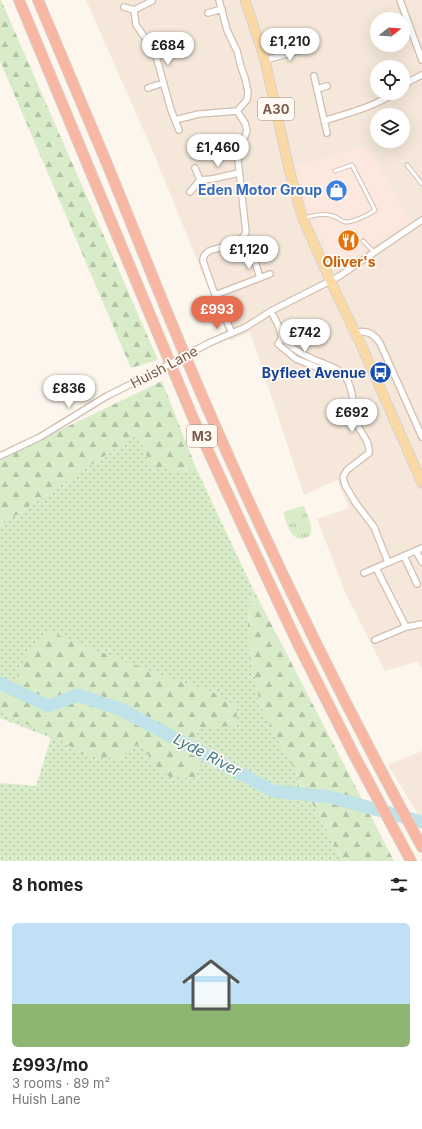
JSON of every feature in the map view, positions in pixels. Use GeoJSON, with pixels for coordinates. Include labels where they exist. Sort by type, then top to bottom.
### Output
{"type":"FeatureCollection","features":[{"type":"Feature","properties":{"kind":"highway","name":"M3"},"geometry":{"type":"LineString","coordinates":[[19,0],[193,418],[297,642],[357,760],[411,861]]}},
{"type":"Feature","properties":{"kind":"highway","name":"M3"},"geometry":{"type":"LineString","coordinates":[[38,0],[210,414],[248,498],[310,632],[362,736],[422,847]]}},
{"type":"Feature","properties":{"kind":"main road","name":"A30"},"geometry":{"type":"LineString","coordinates":[[245,0],[265,60],[289,169],[303,219],[422,482]]}},
{"type":"Feature","properties":{"kind":"street"},"geometry":{"type":"LineString","coordinates":[[175,120],[199,114],[237,111],[247,100],[248,92],[245,78],[237,51],[227,30],[219,0]]}},
{"type":"Feature","properties":{"kind":"street"},"geometry":{"type":"LineString","coordinates":[[400,0],[422,60]]}},
{"type":"Feature","properties":{"kind":"street"},"geometry":{"type":"LineString","coordinates":[[124,7],[134,10],[152,1]]}},
{"type":"Feature","properties":{"kind":"street"},"geometry":{"type":"LineString","coordinates":[[208,13],[222,9]]}},
{"type":"Feature","properties":{"kind":"street"},"geometry":{"type":"LineString","coordinates":[[134,10],[136,25],[153,49],[156,56],[171,110],[179,130]]}},
{"type":"Feature","properties":{"kind":"street"},"geometry":{"type":"LineString","coordinates":[[265,60],[310,48]]}},
{"type":"Feature","properties":{"kind":"street"},"geometry":{"type":"LineString","coordinates":[[410,82],[422,75]]}},
{"type":"Feature","properties":{"kind":"street"},"geometry":{"type":"LineString","coordinates":[[314,76],[328,133]]}},
{"type":"Feature","properties":{"kind":"street"},"geometry":{"type":"LineString","coordinates":[[148,88],[163,83]]}},
{"type":"Feature","properties":{"kind":"street"},"geometry":{"type":"LineString","coordinates":[[317,89],[327,86]]}},
{"type":"Feature","properties":{"kind":"street"},"geometry":{"type":"LineString","coordinates":[[324,121],[382,100]]}},
{"type":"Feature","properties":{"kind":"street"},"geometry":{"type":"LineString","coordinates":[[232,333],[215,295],[203,261],[203,256],[209,251],[238,241],[244,237],[246,232],[238,161],[239,151],[247,131],[245,123],[237,111]]}},
{"type":"Feature","properties":{"kind":"street"},"geometry":{"type":"LineString","coordinates":[[195,168],[200,180]]}},
{"type":"Feature","properties":{"kind":"street"},"geometry":{"type":"LineString","coordinates":[[190,192],[200,180],[239,173]]}},
{"type":"Feature","properties":{"kind":"street"},"geometry":{"type":"LineString","coordinates":[[330,281],[352,268],[422,220]]}},
{"type":"Feature","properties":{"kind":"street"},"geometry":{"type":"LineString","coordinates":[[254,258],[260,278]]}},
{"type":"Feature","properties":{"kind":"street"},"geometry":{"type":"LineString","coordinates":[[215,295],[270,274]]}},
{"type":"Feature","properties":{"kind":"street","name":"Huish Lane"},"geometry":{"type":"LineString","coordinates":[[0,456],[40,437],[107,396],[209,343],[246,327],[272,311],[330,281]]}},
{"type":"Feature","properties":{"kind":"street"},"geometry":{"type":"LineString","coordinates":[[272,311],[280,327],[282,337],[290,346],[344,374],[350,386],[358,424],[362,434],[368,441],[370,448],[369,453],[347,470],[344,477],[345,485],[355,502],[374,527],[388,562]]}},
{"type":"Feature","properties":{"kind":"street"},"geometry":{"type":"LineString","coordinates":[[355,332],[366,332],[375,336],[380,342],[422,437]]}},
{"type":"Feature","properties":{"kind":"street"},"geometry":{"type":"LineString","coordinates":[[364,573],[422,548]]}},
{"type":"Feature","properties":{"kind":"street"},"geometry":{"type":"LineString","coordinates":[[416,551],[422,562]]}},
{"type":"Feature","properties":{"kind":"street"},"geometry":{"type":"LineString","coordinates":[[404,556],[417,584]]}},
{"type":"Feature","properties":{"kind":"street"},"geometry":{"type":"LineString","coordinates":[[376,568],[406,627]]}},
{"type":"Feature","properties":{"kind":"street"},"geometry":{"type":"LineString","coordinates":[[375,640],[406,627],[422,624]]}},
{"type":"Feature","properties":{"kind":"lane"},"geometry":{"type":"LineString","coordinates":[[303,219],[321,214],[332,216],[347,222],[360,218],[375,210],[352,165],[335,171]]}},
{"type":"Feature","properties":{"kind":"lane"},"geometry":{"type":"LineString","coordinates":[[407,165],[422,184]]}},
{"type":"Feature","properties":{"kind":"lane"},"geometry":{"type":"LineString","coordinates":[[363,241],[374,252]]}},
{"type":"Feature","properties":{"kind":"shaded area"},"geometry":{"type":"Polygon","coordinates":[[[86,0],[422,0],[422,668],[418,661],[385,671],[346,594],[317,519],[349,508],[337,480],[304,495],[250,332],[230,341],[154,154],[86,0]]]}},
{"type":"Feature","properties":{"kind":"shaded area"},"geometry":{"type":"Polygon","coordinates":[[[367,146],[411,221],[338,268],[307,208],[295,166],[367,146]]]}},
{"type":"Feature","properties":{"kind":"shaded area"},"geometry":{"type":"Polygon","coordinates":[[[422,751],[422,821],[388,765],[422,751]]]}},
{"type":"Feature","properties":{"kind":"green space"},"geometry":{"type":"Polygon","coordinates":[[[0,0],[158,360],[131,368],[0,61],[0,0]]]}},
{"type":"Feature","properties":{"kind":"green space"},"geometry":{"type":"Polygon","coordinates":[[[162,381],[196,468],[181,472],[151,466],[137,434],[0,526],[0,459],[162,381]]]}},
{"type":"Feature","properties":{"kind":"green space"},"geometry":{"type":"Polygon","coordinates":[[[137,434],[181,472],[196,468],[252,587],[247,632],[260,705],[343,861],[0,861],[0,783],[36,786],[51,738],[0,718],[0,526],[137,434]]]}},
{"type":"Feature","properties":{"kind":"green space"},"geometry":{"type":"Polygon","coordinates":[[[302,506],[304,507],[310,522],[311,533],[310,536],[301,539],[294,536],[291,532],[284,513],[302,506]]]}},
{"type":"Feature","properties":{"kind":"green space"},"geometry":{"type":"Polygon","coordinates":[[[252,587],[394,861],[343,861],[260,705],[247,632],[252,587]]]}},
{"type":"Feature","properties":{"kind":"green space"},"geometry":{"type":"Polygon","coordinates":[[[49,632],[165,677],[210,691],[236,705],[237,726],[201,727],[189,751],[202,762],[196,778],[170,777],[152,763],[142,742],[118,759],[83,754],[55,737],[0,712],[0,687],[17,684],[20,665],[49,632]]]}},
{"type":"Feature","properties":{"kind":"waterway","name":"Lyde River"},"geometry":{"type":"LineString","coordinates":[[0,683],[48,706],[78,695],[122,710],[273,791],[330,797],[422,822]]}},
{"type":"Feature","properties":{"kind":"place","name":"Eden Motor Group"},"geometry":{"type":"Point","coordinates":[337,190]}},
{"type":"Feature","properties":{"kind":"place","name":"Oliver's"},"geometry":{"type":"Point","coordinates":[349,240]}},
{"type":"Feature","properties":{"kind":"place","name":"Byfleet Avenue"},"geometry":{"type":"Point","coordinates":[381,373]}}]}
